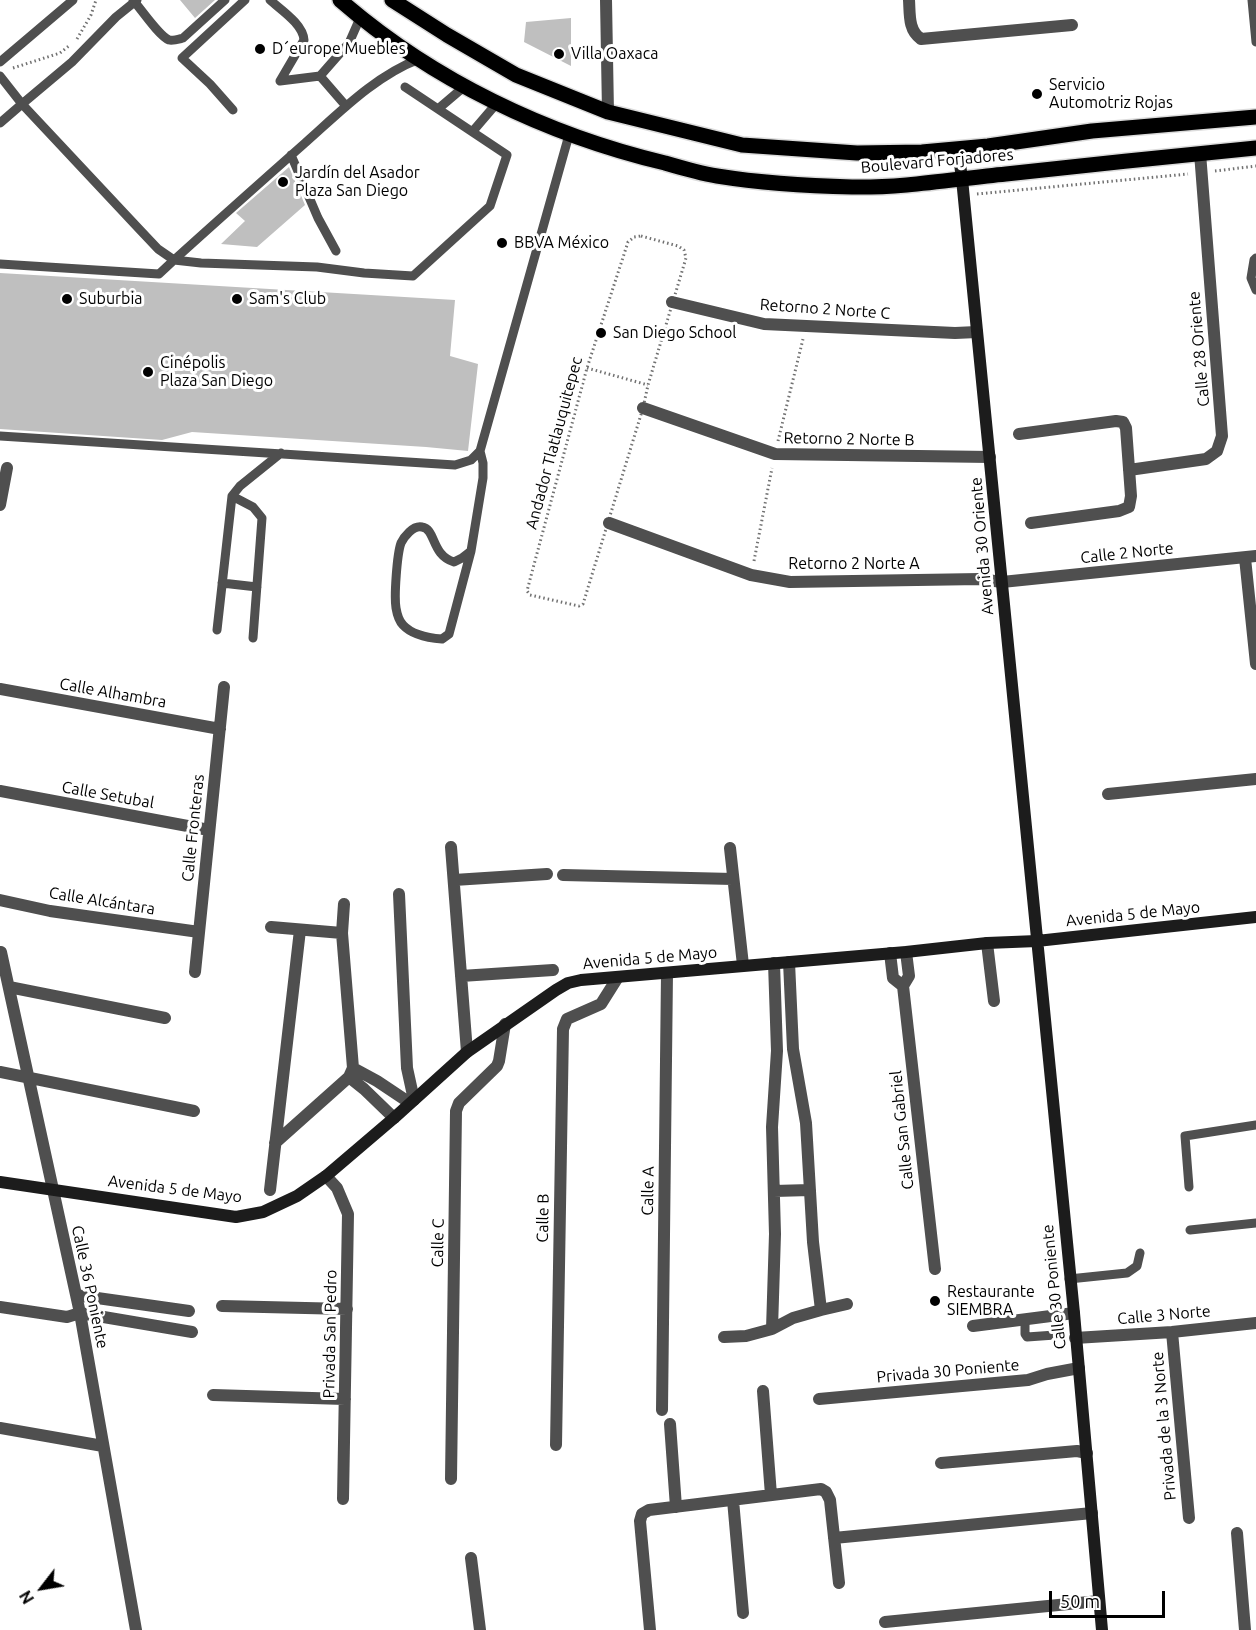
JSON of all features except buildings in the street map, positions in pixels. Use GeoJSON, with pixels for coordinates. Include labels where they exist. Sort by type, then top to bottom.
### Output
{"type":"FeatureCollection","features":[{"type":"Feature","properties":{"kind":"main road","name":"Boulevard Forjadores"},"geometry":{"type":"LineString","coordinates":[[340,0],[360,18],[419,59],[497,103],[569,135],[636,156],[716,176],[792,184],[853,187],[928,184],[1256,148]]}},
{"type":"Feature","properties":{"kind":"main road","name":"Boulevard Forjadores"},"geometry":{"type":"LineString","coordinates":[[392,0],[516,75],[608,112],[742,146],[857,153],[922,152],[1092,130],[1256,117]]}},
{"type":"Feature","properties":{"kind":"street"},"geometry":{"type":"LineString","coordinates":[[606,0],[608,112]]}},
{"type":"Feature","properties":{"kind":"street"},"geometry":{"type":"LineString","coordinates":[[909,0],[911,26],[914,34],[921,39],[1072,25]]}},
{"type":"Feature","properties":{"kind":"street","name":"Avenida 30 Oriente"},"geometry":{"type":"LineString","coordinates":[[958,149],[1037,940]]}},
{"type":"Feature","properties":{"kind":"street","name":"Calle 28 Oriente"},"geometry":{"type":"LineString","coordinates":[[1129,470],[1206,459],[1217,451],[1222,436],[1200,153]]}},
{"type":"Feature","properties":{"kind":"street","name":"Retorno 2 Norte C"},"geometry":{"type":"LineString","coordinates":[[672,302],[764,324],[921,332],[977,332]]}},
{"type":"Feature","properties":{"kind":"street","name":"Retorno 2 Norte B"},"geometry":{"type":"LineString","coordinates":[[643,408],[775,454],[990,457]]}},
{"type":"Feature","properties":{"kind":"street"},"geometry":{"type":"LineString","coordinates":[[1019,434],[1116,421],[1123,422],[1126,428],[1131,496],[1129,507],[1119,511],[1031,523]]}},
{"type":"Feature","properties":{"kind":"street"},"geometry":{"type":"LineString","coordinates":[[0,505],[7,468]]}},
{"type":"Feature","properties":{"kind":"street","name":"Retorno 2 Norte A"},"geometry":{"type":"LineString","coordinates":[[609,523],[751,575],[790,582],[980,579],[1002,582]]}},
{"type":"Feature","properties":{"kind":"street"},"geometry":{"type":"LineString","coordinates":[[1250,557],[1256,664]]}},
{"type":"Feature","properties":{"kind":"street","name":"Calle 2 Norte"},"geometry":{"type":"LineString","coordinates":[[1002,582],[1250,557]]}},
{"type":"Feature","properties":{"kind":"street","name":"Calle Fronteras"},"geometry":{"type":"LineString","coordinates":[[195,972],[224,687]]}},
{"type":"Feature","properties":{"kind":"street","name":"Calle Alhambra"},"geometry":{"type":"LineString","coordinates":[[0,689],[220,729]]}},
{"type":"Feature","properties":{"kind":"street"},"geometry":{"type":"LineString","coordinates":[[1108,794],[1256,779]]}},
{"type":"Feature","properties":{"kind":"street","name":"Calle Setubal"},"geometry":{"type":"LineString","coordinates":[[0,791],[210,830]]}},
{"type":"Feature","properties":{"kind":"street"},"geometry":{"type":"LineString","coordinates":[[451,847],[467,1052]]}},
{"type":"Feature","properties":{"kind":"street"},"geometry":{"type":"LineString","coordinates":[[730,848],[743,965]]}},
{"type":"Feature","properties":{"kind":"street"},"geometry":{"type":"LineString","coordinates":[[454,880],[547,874]]}},
{"type":"Feature","properties":{"kind":"street"},"geometry":{"type":"LineString","coordinates":[[562,875],[733,879]]}},
{"type":"Feature","properties":{"kind":"street"},"geometry":{"type":"LineString","coordinates":[[399,894],[407,1068],[412,1102]]}},
{"type":"Feature","properties":{"kind":"street","name":"Calle Alcántara"},"geometry":{"type":"LineString","coordinates":[[0,900],[50,911],[199,932]]}},
{"type":"Feature","properties":{"kind":"street"},"geometry":{"type":"LineString","coordinates":[[344,904],[342,933],[351,1072],[364,1089],[394,1118]]}},
{"type":"Feature","properties":{"kind":"street","name":"Avenida 5 de Mayo"},"geometry":{"type":"LineString","coordinates":[[0,1182],[237,1217],[263,1212],[297,1196],[326,1176],[467,1052],[568,983],[743,965],[1037,940],[1256,917]]}},
{"type":"Feature","properties":{"kind":"street"},"geometry":{"type":"LineString","coordinates":[[271,927],[342,933]]}},
{"type":"Feature","properties":{"kind":"street"},"geometry":{"type":"LineString","coordinates":[[270,1190],[300,930]]}},
{"type":"Feature","properties":{"kind":"street","name":"Calle 30 Poniente"},"geometry":{"type":"LineString","coordinates":[[1037,940],[1074,1313],[1102,1630]]}},
{"type":"Feature","properties":{"kind":"street"},"geometry":{"type":"LineString","coordinates":[[987,943],[994,1001]]}},
{"type":"Feature","properties":{"kind":"street","name":"Calle 36 Poniente"},"geometry":{"type":"LineString","coordinates":[[1,952],[80,1312],[136,1630]]}},
{"type":"Feature","properties":{"kind":"street","name":"Calle San Gabriel"},"geometry":{"type":"LineString","coordinates":[[906,952],[909,976],[903,986],[935,1269]]}},
{"type":"Feature","properties":{"kind":"street","name":"Calle San Gabriel"},"geometry":{"type":"LineString","coordinates":[[890,953],[893,978],[903,986]]}},
{"type":"Feature","properties":{"kind":"street"},"geometry":{"type":"LineString","coordinates":[[789,962],[793,1049],[806,1123],[813,1242],[821,1310]]}},
{"type":"Feature","properties":{"kind":"street"},"geometry":{"type":"LineString","coordinates":[[772,1329],[775,1234],[772,1127],[777,1051],[774,963]]}},
{"type":"Feature","properties":{"kind":"street"},"geometry":{"type":"LineString","coordinates":[[462,976],[553,970]]}},
{"type":"Feature","properties":{"kind":"street","name":"Calle A"},"geometry":{"type":"LineString","coordinates":[[662,1410],[667,973]]}},
{"type":"Feature","properties":{"kind":"street","name":"Calle B"},"geometry":{"type":"LineString","coordinates":[[556,1445],[563,1029],[567,1019],[601,1004],[618,977]]}},
{"type":"Feature","properties":{"kind":"street"},"geometry":{"type":"LineString","coordinates":[[9,987],[165,1018]]}},
{"type":"Feature","properties":{"kind":"street","name":"Calle C"},"geometry":{"type":"LineString","coordinates":[[451,1479],[456,1110],[459,1103],[497,1066],[505,1024]]}},
{"type":"Feature","properties":{"kind":"street"},"geometry":{"type":"LineString","coordinates":[[0,1072],[194,1111]]}},
{"type":"Feature","properties":{"kind":"street"},"geometry":{"type":"LineString","coordinates":[[351,1072],[378,1081],[412,1102]]}},
{"type":"Feature","properties":{"kind":"street"},"geometry":{"type":"LineString","coordinates":[[275,1143],[351,1072]]}},
{"type":"Feature","properties":{"kind":"street","name":"Privada San Pedro"},"geometry":{"type":"LineString","coordinates":[[326,1176],[337,1188],[348,1214],[343,1499]]}},
{"type":"Feature","properties":{"kind":"street"},"geometry":{"type":"LineString","coordinates":[[774,1191],[810,1190]]}},
{"type":"Feature","properties":{"kind":"street"},"geometry":{"type":"LineString","coordinates":[[76,1295],[189,1311]]}},
{"type":"Feature","properties":{"kind":"street"},"geometry":{"type":"LineString","coordinates":[[724,1337],[746,1336],[772,1329],[793,1318],[847,1304]]}},
{"type":"Feature","properties":{"kind":"street"},"geometry":{"type":"LineString","coordinates":[[222,1306],[347,1309]]}},
{"type":"Feature","properties":{"kind":"street"},"geometry":{"type":"LineString","coordinates":[[0,1307],[67,1317],[80,1312],[192,1332]]}},
{"type":"Feature","properties":{"kind":"street"},"geometry":{"type":"LineString","coordinates":[[973,1326],[1074,1313]]}},
{"type":"Feature","properties":{"kind":"street","name":"Calle 3 Norte"},"geometry":{"type":"LineString","coordinates":[[1075,1338],[1172,1332],[1256,1323]]}},
{"type":"Feature","properties":{"kind":"street","name":"Privada de la 3 Norte"},"geometry":{"type":"LineString","coordinates":[[1172,1332],[1189,1518]]}},
{"type":"Feature","properties":{"kind":"street","name":"Privada 30 Poniente"},"geometry":{"type":"LineString","coordinates":[[819,1400],[1028,1380],[1078,1368]]}},
{"type":"Feature","properties":{"kind":"street"},"geometry":{"type":"LineString","coordinates":[[763,1391],[771,1495]]}},
{"type":"Feature","properties":{"kind":"street"},"geometry":{"type":"LineString","coordinates":[[213,1395],[345,1399]]}},
{"type":"Feature","properties":{"kind":"street"},"geometry":{"type":"LineString","coordinates":[[670,1424],[676,1507]]}},
{"type":"Feature","properties":{"kind":"street"},"geometry":{"type":"LineString","coordinates":[[0,1428],[103,1446]]}},
{"type":"Feature","properties":{"kind":"street"},"geometry":{"type":"LineString","coordinates":[[941,1463],[1077,1451],[1087,1453]]}},
{"type":"Feature","properties":{"kind":"street"},"geometry":{"type":"LineString","coordinates":[[650,1630],[640,1521],[642,1514],[649,1510],[821,1489],[826,1492],[830,1500],[839,1583]]}},
{"type":"Feature","properties":{"kind":"street"},"geometry":{"type":"LineString","coordinates":[[733,1500],[743,1613]]}},
{"type":"Feature","properties":{"kind":"street"},"geometry":{"type":"LineString","coordinates":[[834,1538],[1092,1513]]}},
{"type":"Feature","properties":{"kind":"street"},"geometry":{"type":"LineString","coordinates":[[1238,1533],[1245,1630]]}},
{"type":"Feature","properties":{"kind":"street"},"geometry":{"type":"LineString","coordinates":[[471,1558],[480,1630]]}},
{"type":"Feature","properties":{"kind":"street"},"geometry":{"type":"LineString","coordinates":[[885,1622],[1100,1601]]}},
{"type":"Feature","properties":{"kind":"lane"},"geometry":{"type":"LineString","coordinates":[[0,62],[73,0]]}},
{"type":"Feature","properties":{"kind":"lane"},"geometry":{"type":"LineString","coordinates":[[0,123],[72,62],[135,1],[162,35],[170,40],[176,40],[183,38],[225,0]]}},
{"type":"Feature","properties":{"kind":"lane"},"geometry":{"type":"LineString","coordinates":[[233,110],[182,58],[245,0]]}},
{"type":"Feature","properties":{"kind":"lane"},"geometry":{"type":"LineString","coordinates":[[270,0],[300,27],[304,34],[304,40],[280,81],[320,76],[349,43],[360,18]]}},
{"type":"Feature","properties":{"kind":"lane"},"geometry":{"type":"LineString","coordinates":[[1252,0],[1256,42]]}},
{"type":"Feature","properties":{"kind":"lane"},"geometry":{"type":"LineString","coordinates":[[0,264],[159,274],[346,106],[387,75],[419,59]]}},
{"type":"Feature","properties":{"kind":"lane"},"geometry":{"type":"LineString","coordinates":[[0,76],[22,104],[158,249],[174,260],[317,267],[413,276],[490,206],[507,155],[405,87]]}},
{"type":"Feature","properties":{"kind":"lane"},"geometry":{"type":"LineString","coordinates":[[320,76],[346,106]]}},
{"type":"Feature","properties":{"kind":"lane"},"geometry":{"type":"LineString","coordinates":[[438,109],[465,86]]}},
{"type":"Feature","properties":{"kind":"lane"},"geometry":{"type":"LineString","coordinates":[[473,131],[497,103]]}},
{"type":"Feature","properties":{"kind":"lane"},"geometry":{"type":"LineString","coordinates":[[0,435],[454,465],[471,460],[480,451],[569,135]]}},
{"type":"Feature","properties":{"kind":"lane"},"geometry":{"type":"LineString","coordinates":[[291,155],[318,218],[336,251]]}},
{"type":"Feature","properties":{"kind":"lane"},"geometry":{"type":"LineString","coordinates":[[1256,258],[1251,278],[1256,290]]}},
{"type":"Feature","properties":{"kind":"lane"},"geometry":{"type":"LineString","coordinates":[[471,551],[454,562],[440,554],[429,531],[424,527],[418,526],[406,536],[400,545],[396,586],[396,607],[403,625],[428,638],[442,639],[448,634],[471,551],[483,478],[480,451]]}},
{"type":"Feature","properties":{"kind":"lane"},"geometry":{"type":"LineString","coordinates":[[217,630],[232,496],[240,486],[281,453]]}},
{"type":"Feature","properties":{"kind":"lane"},"geometry":{"type":"LineString","coordinates":[[232,496],[253,507],[262,518],[253,638]]}},
{"type":"Feature","properties":{"kind":"lane"},"geometry":{"type":"LineString","coordinates":[[222,583],[257,587]]}},
{"type":"Feature","properties":{"kind":"lane"},"geometry":{"type":"LineString","coordinates":[[1189,1187],[1185,1136],[1256,1125]]}},
{"type":"Feature","properties":{"kind":"lane"},"geometry":{"type":"LineString","coordinates":[[1190,1230],[1256,1223]]}},
{"type":"Feature","properties":{"kind":"lane"},"geometry":{"type":"LineString","coordinates":[[1069,1279],[1128,1273],[1137,1266],[1140,1253]]}},
{"type":"Feature","properties":{"kind":"lane"},"geometry":{"type":"LineString","coordinates":[[1025,1319],[1025,1334],[1028,1338],[1054,1335]]}},
{"type":"Feature","properties":{"kind":"path"},"geometry":{"type":"LineString","coordinates":[[0,76],[13,68],[60,52],[76,40],[91,15],[96,0]]}},
{"type":"Feature","properties":{"kind":"path","name":"Andador Tlatlauquitepec"},"geometry":{"type":"LineString","coordinates":[[609,523],[583,604],[579,606],[530,595],[527,591],[587,368],[628,242],[634,237],[678,246],[684,250],[686,258],[672,302]]}},
{"type":"Feature","properties":{"kind":"path"},"geometry":{"type":"LineString","coordinates":[[609,523],[672,302]]}},
{"type":"Feature","properties":{"kind":"path"},"geometry":{"type":"LineString","coordinates":[[587,368],[648,385]]}},
{"type":"Feature","properties":{"kind":"place","name":"D´europe Muebles"},"geometry":{"type":"Point","coordinates":[260,49]}},
{"type":"Feature","properties":{"kind":"place","name":"Villa Oaxaca"},"geometry":{"type":"Point","coordinates":[559,54]}},
{"type":"Feature","properties":{"kind":"place","name":"Servicio Automotriz Rojas"},"geometry":{"type":"Point","coordinates":[1037,94]}},
{"type":"Feature","properties":{"kind":"place","name":"Jardín del Asador Plaza San Diego"},"geometry":{"type":"Point","coordinates":[283,182]}},
{"type":"Feature","properties":{"kind":"place","name":"BBVA México"},"geometry":{"type":"Point","coordinates":[502,243]}},
{"type":"Feature","properties":{"kind":"place","name":"Suburbia"},"geometry":{"type":"Point","coordinates":[67,299]}},
{"type":"Feature","properties":{"kind":"place","name":"Sam's Club"},"geometry":{"type":"Point","coordinates":[237,299]}},
{"type":"Feature","properties":{"kind":"place","name":"San Diego School"},"geometry":{"type":"Point","coordinates":[601,333]}},
{"type":"Feature","properties":{"kind":"place","name":"Cinépolis Plaza San Diego"},"geometry":{"type":"Point","coordinates":[148,372]}},
{"type":"Feature","properties":{"kind":"place","name":"Restaurante SIEMBRA"},"geometry":{"type":"Point","coordinates":[935,1301]}}]}
